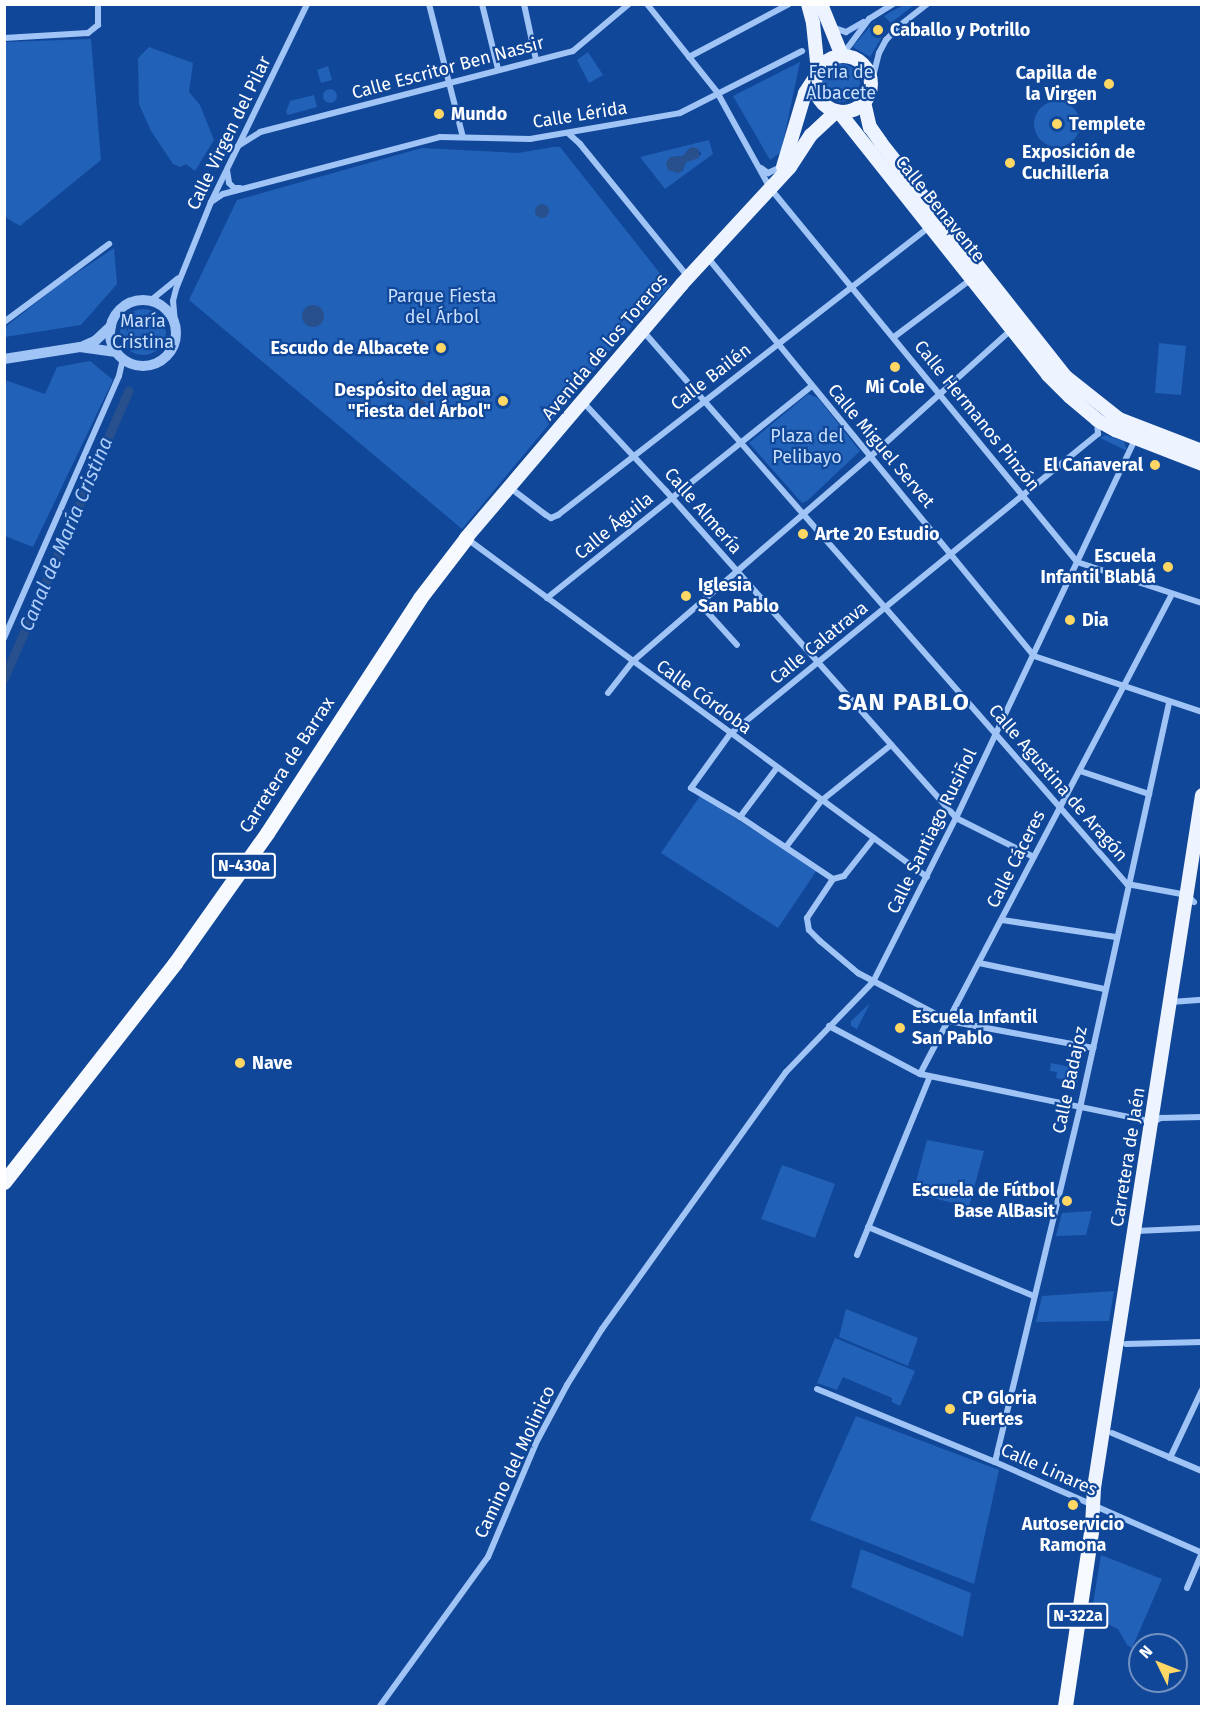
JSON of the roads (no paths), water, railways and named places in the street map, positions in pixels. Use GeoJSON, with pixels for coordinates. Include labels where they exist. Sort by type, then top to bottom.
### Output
{"type":"FeatureCollection","features":[{"type":"Feature","properties":{"kind":"highway","name":"Carretera de Barrax"},"geometry":{"type":"LineString","coordinates":[[4,1182],[182,954],[267,833],[420,598],[466,538]]}},
{"type":"Feature","properties":{"kind":"highway","name":"Carretera de Jaén"},"geometry":{"type":"LineString","coordinates":[[1065,1707],[1092,1526]]}},
{"type":"Feature","properties":{"kind":"main road"},"geometry":{"type":"LineString","coordinates":[[808,4],[813,23],[818,72],[815,88],[822,103],[838,112],[849,111],[867,95],[870,80],[862,64],[849,56],[832,58],[818,72]]}},
{"type":"Feature","properties":{"kind":"main road"},"geometry":{"type":"LineString","coordinates":[[821,4],[842,56]]}},
{"type":"Feature","properties":{"kind":"main road","name":"Avenida de los Toreros"},"geometry":{"type":"LineString","coordinates":[[773,185],[783,166],[805,93],[818,72]]}},
{"type":"Feature","properties":{"kind":"main road","name":"Calle Benavente"},"geometry":{"type":"LineString","coordinates":[[867,95],[870,127],[1066,377],[1097,404],[1119,419],[1202,451]]}},
{"type":"Feature","properties":{"kind":"main road","name":"Avenida de los Toreros"},"geometry":{"type":"LineString","coordinates":[[466,538],[642,330],[790,167],[811,135],[838,112]]}},
{"type":"Feature","properties":{"kind":"main road","name":"Calle Benavente"},"geometry":{"type":"LineString","coordinates":[[838,112],[1013,328],[1048,375],[1097,420],[1135,439],[1202,464]]}},
{"type":"Feature","properties":{"kind":"main road"},"geometry":{"type":"LineString","coordinates":[[1013,328],[1016,322],[1014,312]]}},
{"type":"Feature","properties":{"kind":"main road","name":"Carretera de Jaén"},"geometry":{"type":"LineString","coordinates":[[1096,1507],[1191,899],[1201,795]]}},
{"type":"Feature","properties":{"kind":"main road","name":"Carretera de Jaén"},"geometry":{"type":"LineString","coordinates":[[1191,899],[1202,850]]}},
{"type":"Feature","properties":{"kind":"main road","name":"Carretera de Jaén"},"geometry":{"type":"LineString","coordinates":[[1092,1526],[1112,1434],[1140,1231]]}},
{"type":"Feature","properties":{"kind":"street"},"geometry":{"type":"LineString","coordinates":[[4,38],[88,33],[95,29],[99,18],[98,4]]}},
{"type":"Feature","properties":{"kind":"street","name":"Calle Virgen del Pilar"},"geometry":{"type":"LineString","coordinates":[[175,323],[173,301],[211,202],[307,4]]}},
{"type":"Feature","properties":{"kind":"street"},"geometry":{"type":"LineString","coordinates":[[429,4],[463,138]]}},
{"type":"Feature","properties":{"kind":"street"},"geometry":{"type":"LineString","coordinates":[[482,4],[498,69]]}},
{"type":"Feature","properties":{"kind":"street"},"geometry":{"type":"LineString","coordinates":[[524,4],[536,60]]}},
{"type":"Feature","properties":{"kind":"street","name":"Calle Escritor Ben Nassir"},"geometry":{"type":"LineString","coordinates":[[238,146],[260,132],[573,51],[630,4]]}},
{"type":"Feature","properties":{"kind":"street","name":"Calle Hermanos Pinzón"},"geometry":{"type":"LineString","coordinates":[[646,4],[717,92],[758,164],[773,185],[939,394],[1077,562]]}},
{"type":"Feature","properties":{"kind":"street"},"geometry":{"type":"LineString","coordinates":[[689,57],[789,4]]}},
{"type":"Feature","properties":{"kind":"street"},"geometry":{"type":"LineString","coordinates":[[826,19],[838,31],[846,32],[892,4]]}},
{"type":"Feature","properties":{"kind":"street"},"geometry":{"type":"LineString","coordinates":[[867,95],[879,53],[886,40],[899,26],[927,4]]}},
{"type":"Feature","properties":{"kind":"street"},"geometry":{"type":"LineString","coordinates":[[842,56],[869,19]]}},
{"type":"Feature","properties":{"kind":"street","name":"Calle Lérida"},"geometry":{"type":"LineString","coordinates":[[211,202],[223,194],[440,137],[530,139],[569,134],[680,112],[802,51]]}},
{"type":"Feature","properties":{"kind":"street"},"geometry":{"type":"LineString","coordinates":[[254,115],[256,128],[260,132]]}},
{"type":"Feature","properties":{"kind":"street"},"geometry":{"type":"LineString","coordinates":[[569,134],[580,144],[688,278]]}},
{"type":"Feature","properties":{"kind":"street"},"geometry":{"type":"LineString","coordinates":[[758,164],[768,173],[783,166]]}},
{"type":"Feature","properties":{"kind":"street"},"geometry":{"type":"LineString","coordinates":[[227,166],[229,183],[234,188],[246,189]]}},
{"type":"Feature","properties":{"kind":"street","name":"Calle Bailén"},"geometry":{"type":"LineString","coordinates":[[508,487],[552,518],[931,226]]}},
{"type":"Feature","properties":{"kind":"street"},"geometry":{"type":"LineString","coordinates":[[4,322],[109,244]]}},
{"type":"Feature","properties":{"kind":"street","name":"Calle Miguel Servet"},"geometry":{"type":"LineString","coordinates":[[708,257],[1034,656]]}},
{"type":"Feature","properties":{"kind":"street","name":"Calle Virgen del Pilar"},"geometry":{"type":"LineString","coordinates":[[150,301],[181,276]]}},
{"type":"Feature","properties":{"kind":"street"},"geometry":{"type":"LineString","coordinates":[[894,337],[973,278]]}},
{"type":"Feature","properties":{"kind":"street"},"geometry":{"type":"LineString","coordinates":[[4,359],[80,347],[95,341],[111,326],[118,312],[135,301],[150,301],[167,310],[175,323],[174,344],[162,360],[142,366],[120,355],[80,347]]}},
{"type":"Feature","properties":{"kind":"street"},"geometry":{"type":"LineString","coordinates":[[4,638],[119,376],[120,355],[111,340],[111,326]]}},
{"type":"Feature","properties":{"kind":"street"},"geometry":{"type":"LineString","coordinates":[[608,693],[632,662],[871,456],[1013,328]]}},
{"type":"Feature","properties":{"kind":"street","name":"Calle Agustina de Aragón"},"geometry":{"type":"LineString","coordinates":[[642,330],[1127,884],[1191,899]]}},
{"type":"Feature","properties":{"kind":"street","name":"Calle Águila"},"geometry":{"type":"LineString","coordinates":[[547,598],[812,386]]}},
{"type":"Feature","properties":{"kind":"street","name":"Calle Almería"},"geometry":{"type":"LineString","coordinates":[[582,401],[635,456],[956,818],[1034,857]]}},
{"type":"Feature","properties":{"kind":"street","name":"Calle Calatrava"},"geometry":{"type":"LineString","coordinates":[[833,879],[740,817],[691,788],[730,734],[1098,434],[1097,420]]}},
{"type":"Feature","properties":{"kind":"street","name":"Calle Santiago Rusiñol"},"geometry":{"type":"LineString","coordinates":[[697,1199],[786,1072],[873,982],[956,818],[1135,439]]}},
{"type":"Feature","properties":{"kind":"street","name":"Calle Córdoba"},"geometry":{"type":"LineString","coordinates":[[466,538],[776,769],[927,877]]}},
{"type":"Feature","properties":{"kind":"street"},"geometry":{"type":"LineString","coordinates":[[1077,562],[1202,603]]}},
{"type":"Feature","properties":{"kind":"street","name":"Calle Cáceres"},"geometry":{"type":"LineString","coordinates":[[920,1074],[1172,594]]}},
{"type":"Feature","properties":{"kind":"street"},"geometry":{"type":"LineString","coordinates":[[700,604],[737,645]]}},
{"type":"Feature","properties":{"kind":"street"},"geometry":{"type":"LineString","coordinates":[[1034,656],[1123,688],[1202,712]]}},
{"type":"Feature","properties":{"kind":"street","name":"Calle Badajoz"},"geometry":{"type":"LineString","coordinates":[[995,1462],[1080,1108],[1127,884],[1169,703]]}},
{"type":"Feature","properties":{"kind":"street"},"geometry":{"type":"LineString","coordinates":[[786,847],[821,801],[891,745]]}},
{"type":"Feature","properties":{"kind":"street"},"geometry":{"type":"LineString","coordinates":[[740,817],[776,769]]}},
{"type":"Feature","properties":{"kind":"street"},"geometry":{"type":"LineString","coordinates":[[1080,771],[1149,794]]}},
{"type":"Feature","properties":{"kind":"street"},"geometry":{"type":"LineString","coordinates":[[874,838],[844,876],[833,879],[807,918],[809,930],[839,959],[873,982],[948,1020],[1093,1048]]}},
{"type":"Feature","properties":{"kind":"street"},"geometry":{"type":"LineString","coordinates":[[1002,920],[1116,937]]}},
{"type":"Feature","properties":{"kind":"street"},"geometry":{"type":"LineString","coordinates":[[979,963],[1104,989]]}},
{"type":"Feature","properties":{"kind":"street"},"geometry":{"type":"LineString","coordinates":[[1175,1001],[1202,1000]]}},
{"type":"Feature","properties":{"kind":"street"},"geometry":{"type":"LineString","coordinates":[[829,1026],[920,1074],[1080,1108],[1157,1120],[1202,1117]]}},
{"type":"Feature","properties":{"kind":"street"},"geometry":{"type":"LineString","coordinates":[[857,1255],[930,1076]]}},
{"type":"Feature","properties":{"kind":"street","name":"Camino del Molinico"},"geometry":{"type":"LineString","coordinates":[[380,1707],[488,1557],[537,1441],[567,1384],[602,1329],[697,1199]]}},
{"type":"Feature","properties":{"kind":"street"},"geometry":{"type":"LineString","coordinates":[[868,1227],[1034,1296]]}},
{"type":"Feature","properties":{"kind":"street"},"geometry":{"type":"LineString","coordinates":[[1140,1231],[1202,1228]]}},
{"type":"Feature","properties":{"kind":"street"},"geometry":{"type":"LineString","coordinates":[[1126,1344],[1202,1342]]}},
{"type":"Feature","properties":{"kind":"street","name":"Calle Linares"},"geometry":{"type":"LineString","coordinates":[[817,1389],[995,1462],[1202,1553]]}},
{"type":"Feature","properties":{"kind":"street"},"geometry":{"type":"LineString","coordinates":[[1170,1458],[1202,1390]]}},
{"type":"Feature","properties":{"kind":"street"},"geometry":{"type":"LineString","coordinates":[[1112,1434],[1202,1471]]}},
{"type":"Feature","properties":{"kind":"street"},"geometry":{"type":"LineString","coordinates":[[1186,1588],[1202,1553]]}},
{"type":"Feature","properties":{"kind":"waterway","name":"Canal de María Cristina"},"geometry":{"type":"LineString","coordinates":[[4,678],[128,391]]}},
{"type":"Feature","properties":{"kind":"place","name":"Caballo y Potrillo"},"geometry":{"type":"Point","coordinates":[878,30]}},
{"type":"Feature","properties":{"kind":"place","name":"Capilla de la Virgen"},"geometry":{"type":"Point","coordinates":[1109,84]}},
{"type":"Feature","properties":{"kind":"place","name":"Mundo"},"geometry":{"type":"Point","coordinates":[439,114]}},
{"type":"Feature","properties":{"kind":"place","name":"Templete"},"geometry":{"type":"Point","coordinates":[1057,124]}},
{"type":"Feature","properties":{"kind":"place","name":"Exposición de Cuchillería"},"geometry":{"type":"Point","coordinates":[1010,163]}},
{"type":"Feature","properties":{"kind":"place","name":"Escudo de Albacete"},"geometry":{"type":"Point","coordinates":[441,348]}},
{"type":"Feature","properties":{"kind":"place","name":"Mi Cole"},"geometry":{"type":"Point","coordinates":[895,367]}},
{"type":"Feature","properties":{"kind":"place","name":"Despósito del agua \"Fiesta del Árbol\""},"geometry":{"type":"Point","coordinates":[503,401]}},
{"type":"Feature","properties":{"kind":"place","name":"El Cañaveral"},"geometry":{"type":"Point","coordinates":[1155,465]}},
{"type":"Feature","properties":{"kind":"place","name":"Arte 20 Estudio"},"geometry":{"type":"Point","coordinates":[803,534]}},
{"type":"Feature","properties":{"kind":"place","name":"Escuela Infantil Blablá"},"geometry":{"type":"Point","coordinates":[1168,567]}},
{"type":"Feature","properties":{"kind":"place","name":"Iglesia San Pablo"},"geometry":{"type":"Point","coordinates":[686,596]}},
{"type":"Feature","properties":{"kind":"place","name":"Dia"},"geometry":{"type":"Point","coordinates":[1070,620]}},
{"type":"Feature","properties":{"kind":"place","name":"Escuela Infantil San Pablo"},"geometry":{"type":"Point","coordinates":[900,1028]}},
{"type":"Feature","properties":{"kind":"place","name":"Nave"},"geometry":{"type":"Point","coordinates":[240,1063]}},
{"type":"Feature","properties":{"kind":"place","name":"Escuela de Fútbol Base AlBasit"},"geometry":{"type":"Point","coordinates":[1067,1201]}},
{"type":"Feature","properties":{"kind":"place","name":"CP Gloria Fuertes"},"geometry":{"type":"Point","coordinates":[950,1409]}},
{"type":"Feature","properties":{"kind":"place","name":"Autoservicio Ramona"},"geometry":{"type":"Point","coordinates":[1073,1505]}},
{"type":"Feature","properties":{"kind":"district","name":"SAN PABLO"},"geometry":{"type":"Point","coordinates":[904,703]}},
{"type":"Feature","properties":{"kind":"park label","name":"Feria de Albacete"},"geometry":{"type":"Point","coordinates":[841,83]}},
{"type":"Feature","properties":{"kind":"park label","name":"Parque Fiesta del Árbol"},"geometry":{"type":"Point","coordinates":[442,307]}},
{"type":"Feature","properties":{"kind":"park label","name":"María Cristina"},"geometry":{"type":"Point","coordinates":[143,332]}},
{"type":"Feature","properties":{"kind":"park label","name":"Plaza del Pelibayo"},"geometry":{"type":"Point","coordinates":[807,447]}}]}
